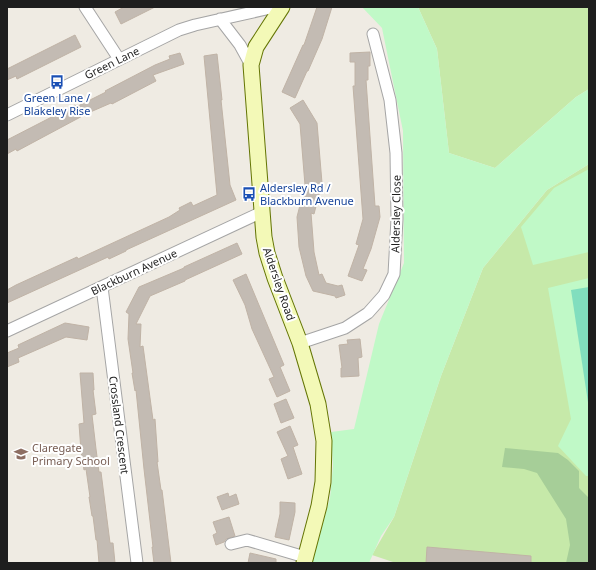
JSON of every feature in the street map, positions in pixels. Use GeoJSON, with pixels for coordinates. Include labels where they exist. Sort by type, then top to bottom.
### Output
{"type":"FeatureCollection","features":[{"type":"Feature","properties":{"kind":"street"},"geometry":{"type":"LineString","coordinates":[[85,7],[119,59]]}},
{"type":"Feature","properties":{"kind":"street","name":"Green Lane"},"geometry":{"type":"LineString","coordinates":[[7,115],[179,30],[220,19],[276,7]]}},
{"type":"Feature","properties":{"kind":"street","name":"Aldersley Road"},"geometry":{"type":"LineString","coordinates":[[282,7],[256,47],[251,65],[262,212],[267,254],[300,343],[318,404],[324,441],[323,482],[319,506],[305,560]]}},
{"type":"Feature","properties":{"kind":"street"},"geometry":{"type":"LineString","coordinates":[[220,19],[240,45],[251,65]]}},
{"type":"Feature","properties":{"kind":"street","name":"Aldersley Close"},"geometry":{"type":"LineString","coordinates":[[300,343],[345,328],[368,313],[384,295],[394,274],[397,219],[396,153],[390,100],[373,34]]}},
{"type":"Feature","properties":{"kind":"street","name":"Blackburn Avenue"},"geometry":{"type":"LineString","coordinates":[[7,331],[262,212]]}},
{"type":"Feature","properties":{"kind":"street","name":"Crossland Crescent"},"geometry":{"type":"LineString","coordinates":[[102,287],[137,563]]}},
{"type":"Feature","properties":{"kind":"street"},"geometry":{"type":"LineString","coordinates":[[231,544],[247,540],[305,560]]}},
{"type":"Feature","properties":{"kind":"green space"},"geometry":{"type":"Polygon","coordinates":[[[362,7],[418,7],[437,49],[449,153],[495,168],[576,97],[589,89],[589,164],[547,190],[483,268],[441,376],[394,517],[381,536],[369,563],[312,563],[330,498],[333,466],[331,432],[354,429],[379,324],[404,263],[403,131],[382,28],[362,7]]]}},
{"type":"Feature","properties":{"kind":"green space"},"geometry":{"type":"Polygon","coordinates":[[[418,7],[589,7],[589,89],[576,97],[495,168],[449,153],[437,49],[418,7]]]}},
{"type":"Feature","properties":{"kind":"green space"},"geometry":{"type":"Polygon","coordinates":[[[589,164],[589,563],[396,563],[372,555],[394,517],[441,376],[483,268],[547,190],[589,164]]]}},
{"type":"Feature","properties":{"kind":"green space"},"geometry":{"type":"Polygon","coordinates":[[[589,169],[589,252],[533,265],[521,227],[554,188],[589,169]]]}},
{"type":"Feature","properties":{"kind":"green space"},"geometry":{"type":"Polygon","coordinates":[[[589,278],[589,476],[586,476],[558,446],[571,419],[548,288],[589,278]]]}},
{"type":"Feature","properties":{"kind":"green space"},"geometry":{"type":"Polygon","coordinates":[[[589,287],[589,409],[571,290],[589,287]]]}},
{"type":"Feature","properties":{"kind":"green space"},"geometry":{"type":"Polygon","coordinates":[[[505,448],[558,453],[579,471],[579,488],[589,498],[589,563],[566,563],[570,545],[566,519],[537,473],[524,469],[502,467],[505,448]]]}},
{"type":"Feature","properties":{"kind":"building"},"geometry":{"type":"Polygon","coordinates":[[[124,7],[155,7],[121,24],[115,12],[124,7]]]}},
{"type":"Feature","properties":{"kind":"building"},"geometry":{"type":"Polygon","coordinates":[[[317,7],[332,7],[322,39],[295,98],[282,92],[304,45],[317,7]]]}},
{"type":"Feature","properties":{"kind":"building"},"geometry":{"type":"Polygon","coordinates":[[[75,35],[81,47],[17,79],[16,76],[7,80],[7,69],[75,35]]]}},
{"type":"Feature","properties":{"kind":"building"},"geometry":{"type":"Polygon","coordinates":[[[370,52],[368,80],[366,80],[375,206],[379,206],[380,217],[371,249],[363,269],[367,270],[362,281],[348,276],[359,245],[356,244],[363,219],[353,86],[355,86],[355,62],[350,62],[350,53],[370,52]]]}},
{"type":"Feature","properties":{"kind":"building"},"geometry":{"type":"Polygon","coordinates":[[[180,53],[184,64],[153,75],[156,81],[112,104],[111,103],[88,113],[17,151],[16,149],[7,154],[7,140],[75,105],[76,107],[106,92],[105,91],[155,65],[170,59],[169,56],[180,53]]]}},
{"type":"Feature","properties":{"kind":"building"},"geometry":{"type":"Polygon","coordinates":[[[217,54],[230,185],[236,200],[109,259],[108,257],[7,303],[7,290],[16,285],[77,257],[78,259],[169,217],[180,210],[179,208],[191,202],[193,206],[217,195],[204,56],[217,54]]]}},
{"type":"Feature","properties":{"kind":"building"},"geometry":{"type":"Polygon","coordinates":[[[303,100],[317,123],[322,183],[314,214],[311,213],[314,252],[319,275],[322,274],[326,283],[338,286],[342,285],[345,295],[336,298],[335,296],[313,291],[306,276],[299,247],[297,217],[305,185],[300,124],[290,108],[303,100]]]}},
{"type":"Feature","properties":{"kind":"building"},"geometry":{"type":"Polygon","coordinates":[[[237,243],[242,254],[150,296],[136,324],[141,324],[140,347],[143,346],[153,420],[155,419],[157,462],[171,563],[154,563],[136,390],[135,391],[128,339],[129,314],[126,312],[139,287],[237,243]]]}},
{"type":"Feature","properties":{"kind":"building"},"geometry":{"type":"Polygon","coordinates":[[[246,274],[284,365],[280,367],[290,391],[277,397],[269,379],[274,377],[252,329],[245,305],[233,280],[246,274]]]}},
{"type":"Feature","properties":{"kind":"building"},"geometry":{"type":"Polygon","coordinates":[[[65,323],[89,327],[87,340],[66,337],[18,358],[19,362],[7,367],[7,353],[19,348],[18,345],[65,323]]]}},
{"type":"Feature","properties":{"kind":"building"},"geometry":{"type":"Polygon","coordinates":[[[360,339],[362,357],[358,358],[359,376],[341,377],[342,368],[339,345],[348,344],[347,340],[360,339]]]}},
{"type":"Feature","properties":{"kind":"building"},"geometry":{"type":"Polygon","coordinates":[[[80,373],[93,373],[93,390],[96,414],[92,415],[110,543],[113,543],[115,563],[99,563],[86,469],[84,470],[81,451],[79,424],[84,423],[80,373]]]}},
{"type":"Feature","properties":{"kind":"building"},"geometry":{"type":"Polygon","coordinates":[[[286,399],[294,418],[281,423],[274,404],[286,399]]]}},
{"type":"Feature","properties":{"kind":"building"},"geometry":{"type":"Polygon","coordinates":[[[290,426],[298,445],[293,447],[302,474],[288,479],[281,459],[288,456],[277,432],[290,426]]]}},
{"type":"Feature","properties":{"kind":"building"},"geometry":{"type":"Polygon","coordinates":[[[228,493],[229,497],[236,494],[239,504],[222,510],[217,497],[228,493]]]}},
{"type":"Feature","properties":{"kind":"building"},"geometry":{"type":"Polygon","coordinates":[[[280,502],[295,503],[295,512],[289,540],[275,537],[280,514],[280,502]]]}},
{"type":"Feature","properties":{"kind":"building"},"geometry":{"type":"Polygon","coordinates":[[[229,517],[235,536],[216,545],[213,535],[217,533],[213,522],[229,517]]]}},
{"type":"Feature","properties":{"kind":"building"},"geometry":{"type":"Polygon","coordinates":[[[427,547],[531,556],[531,563],[426,563],[427,547]]]}},
{"type":"Feature","properties":{"kind":"building"},"geometry":{"type":"Polygon","coordinates":[[[250,553],[276,559],[276,563],[248,563],[250,553]]]}},
{"type":"Feature","properties":{"kind":"place","name":"Green Lane / Blakeley Rise"},"geometry":{"type":"Point","coordinates":[57,82]}},
{"type":"Feature","properties":{"kind":"place","name":"Aldersley Rd / Blackburn Avenue"},"geometry":{"type":"Point","coordinates":[249,194]}},
{"type":"Feature","properties":{"kind":"place","name":"Claregate Primary School"},"geometry":{"type":"Point","coordinates":[21,454]}}]}
